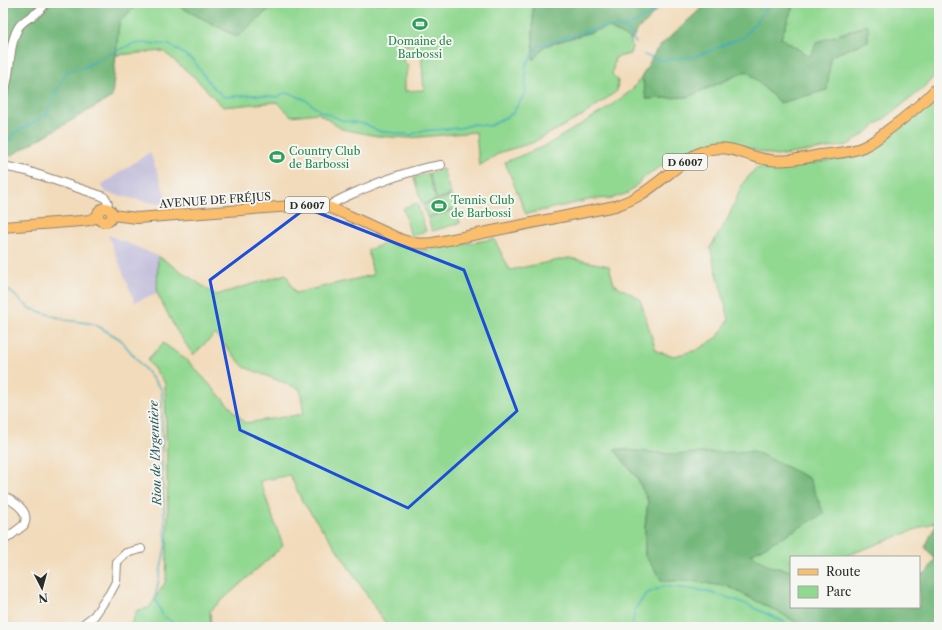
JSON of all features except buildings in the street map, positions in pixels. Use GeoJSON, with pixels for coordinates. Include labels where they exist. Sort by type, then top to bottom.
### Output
{"type":"FeatureCollection","features":[{"type":"Feature","properties":{"kind":"main road","name":"AVENUE DE FRÉJUS"},"geometry":{"type":"LineString","coordinates":[[110,212],[137,218],[305,205],[328,207],[402,240],[420,244],[433,243],[615,206],[641,195],[691,158],[711,149],[734,149],[763,160],[781,162],[855,150],[864,147],[889,130],[939,86]]}},
{"type":"Feature","properties":{"kind":"main road"},"geometry":{"type":"LineString","coordinates":[[3,227],[82,222],[98,216],[100,210],[104,208],[110,212]]}},
{"type":"Feature","properties":{"kind":"street"},"geometry":{"type":"LineString","coordinates":[[3,96],[8,80],[12,47],[19,26],[40,10],[46,3]]}},
{"type":"Feature","properties":{"kind":"street"},"geometry":{"type":"LineString","coordinates":[[328,207],[350,194],[379,182],[412,171],[441,165]]}},
{"type":"Feature","properties":{"kind":"street"},"geometry":{"type":"LineString","coordinates":[[3,166],[27,171],[102,196],[108,201],[110,212]]}},
{"type":"Feature","properties":{"kind":"street"},"geometry":{"type":"LineString","coordinates":[[3,496],[11,499],[19,506],[25,515],[24,525],[3,540]]}},
{"type":"Feature","properties":{"kind":"street"},"geometry":{"type":"LineString","coordinates":[[80,627],[94,616],[110,593],[116,582],[117,562],[126,552],[141,549]]}},
{"type":"Feature","properties":{"kind":"highlighted area"},"geometry":{"type":"Polygon","coordinates":[[[306,208],[464,270],[517,411],[408,508],[240,430],[210,280],[306,208]]]}},
{"type":"Feature","properties":{"kind":"shaded area"},"geometry":{"type":"Polygon","coordinates":[[[150,152],[167,200],[158,204],[107,193],[101,185],[150,152]]]}},
{"type":"Feature","properties":{"kind":"shaded area"},"geometry":{"type":"Polygon","coordinates":[[[108,235],[158,256],[157,293],[135,302],[108,235]]]}},
{"type":"Feature","properties":{"kind":"green space"},"geometry":{"type":"Polygon","coordinates":[[[3,3],[138,3],[119,23],[112,97],[12,155],[3,155],[3,3]]]}},
{"type":"Feature","properties":{"kind":"green space"},"geometry":{"type":"Polygon","coordinates":[[[138,3],[173,3],[237,37],[274,3],[533,3],[533,59],[545,46],[608,27],[631,40],[632,48],[630,54],[615,58],[612,74],[618,80],[617,91],[582,116],[532,143],[501,152],[479,166],[476,132],[409,138],[377,136],[342,129],[318,113],[291,116],[277,102],[223,107],[193,76],[163,51],[116,55],[119,23],[138,3]],[[393,40],[404,54],[403,61],[408,65],[405,80],[405,91],[424,90],[421,52],[393,40]]]}},
{"type":"Feature","properties":{"kind":"green space"},"geometry":{"type":"Polygon","coordinates":[[[173,3],[276,3],[237,37],[173,3]]]}},
{"type":"Feature","properties":{"kind":"green space"},"geometry":{"type":"Polygon","coordinates":[[[533,3],[660,3],[647,22],[640,27],[631,40],[608,27],[545,46],[533,60],[533,3]]]}},
{"type":"Feature","properties":{"kind":"green space"},"geometry":{"type":"Polygon","coordinates":[[[707,3],[794,3],[781,38],[810,57],[817,42],[868,25],[868,41],[831,56],[827,90],[780,103],[747,71],[687,97],[646,99],[642,76],[657,49],[707,3]]]}},
{"type":"Feature","properties":{"kind":"green space"},"geometry":{"type":"Polygon","coordinates":[[[794,3],[939,3],[939,70],[924,88],[848,145],[776,156],[724,142],[693,148],[648,174],[628,193],[613,198],[593,199],[526,214],[505,162],[545,146],[603,111],[631,91],[642,76],[646,99],[687,97],[747,71],[780,103],[831,56],[868,41],[867,25],[817,42],[810,57],[781,38],[794,3]]]}},
{"type":"Feature","properties":{"kind":"green space"},"geometry":{"type":"Polygon","coordinates":[[[939,93],[939,521],[846,556],[790,556],[790,571],[769,566],[751,554],[823,514],[671,454],[615,449],[637,478],[648,501],[645,527],[645,555],[662,581],[693,581],[729,587],[786,616],[803,627],[388,627],[334,545],[302,501],[290,475],[260,481],[283,546],[210,611],[211,627],[130,627],[137,610],[149,608],[166,581],[168,519],[165,383],[147,360],[163,343],[188,361],[245,423],[304,414],[300,389],[244,367],[215,334],[193,355],[175,328],[157,293],[158,256],[216,295],[286,274],[295,293],[373,275],[368,250],[392,241],[420,251],[494,239],[510,270],[569,258],[609,266],[614,284],[640,299],[656,351],[674,356],[697,350],[718,337],[729,319],[710,248],[728,218],[743,183],[756,168],[784,168],[856,156],[888,135],[939,93]]]}},
{"type":"Feature","properties":{"kind":"green space"},"geometry":{"type":"Polygon","coordinates":[[[443,169],[451,195],[437,199],[429,173],[443,169]]]}},
{"type":"Feature","properties":{"kind":"green space"},"geometry":{"type":"Polygon","coordinates":[[[428,173],[436,200],[422,204],[414,178],[428,173]]]}},
{"type":"Feature","properties":{"kind":"green space","name":"Tennis Club de Barbossi"},"geometry":{"type":"Polygon","coordinates":[[[451,196],[455,208],[427,217],[423,205],[451,196]]]}},
{"type":"Feature","properties":{"kind":"green space"},"geometry":{"type":"Polygon","coordinates":[[[417,203],[426,231],[411,236],[403,208],[417,203]]]}},
{"type":"Feature","properties":{"kind":"green space"},"geometry":{"type":"Polygon","coordinates":[[[456,209],[460,223],[432,231],[428,218],[456,209]]]}},
{"type":"Feature","properties":{"kind":"green space"},"geometry":{"type":"Polygon","coordinates":[[[614,449],[671,454],[754,451],[809,478],[824,514],[751,554],[769,566],[790,571],[790,608],[920,608],[920,576],[927,572],[935,559],[925,547],[938,520],[939,627],[891,627],[889,624],[870,627],[803,627],[786,616],[729,587],[693,581],[662,581],[645,556],[645,527],[648,501],[637,478],[614,449]]]}},
{"type":"Feature","properties":{"kind":"waterway"},"geometry":{"type":"LineString","coordinates":[[3,149],[13,134],[46,115],[67,71],[85,67],[107,55],[133,44],[146,43],[170,45],[193,60],[211,85],[224,97],[254,95],[278,97],[284,93],[292,94],[306,100],[320,111],[344,121],[366,124],[378,131],[411,135],[421,131],[460,128],[474,124],[490,126],[513,113],[525,93],[526,65],[538,46],[599,27],[626,27],[656,11],[663,3]]}},
{"type":"Feature","properties":{"kind":"waterway"},"geometry":{"type":"LineString","coordinates":[[644,55],[661,60],[694,57],[744,37],[771,3]]}},
{"type":"Feature","properties":{"kind":"waterway"},"geometry":{"type":"LineString","coordinates":[[626,27],[636,43]]}},
{"type":"Feature","properties":{"kind":"waterway","name":"Riou de l'Argentière"},"geometry":{"type":"LineString","coordinates":[[3,285],[29,308],[66,320],[94,324],[120,339],[162,390],[162,473],[166,543],[155,598],[163,616],[178,626],[183,627]]}},
{"type":"Feature","properties":{"kind":"waterway","name":"Riou de l'Argentière"},"geometry":{"type":"LineString","coordinates":[[632,627],[635,609],[646,594],[664,586],[705,591],[739,601],[795,627]]}},
{"type":"Feature","properties":{"kind":"waterway","name":"Riou de l'Argentière"},"geometry":{"type":"LineString","coordinates":[[246,627],[270,627]]}},
{"type":"Feature","properties":{"kind":"place","name":"Domaine de Barbossi"},"geometry":{"type":"Point","coordinates":[420,24]}},
{"type":"Feature","properties":{"kind":"place","name":"Country Club de Barbossi"},"geometry":{"type":"Point","coordinates":[277,157]}},
{"type":"Feature","properties":{"kind":"place","name":"Tennis Club de Barbossi"},"geometry":{"type":"Point","coordinates":[439,206]}}]}
